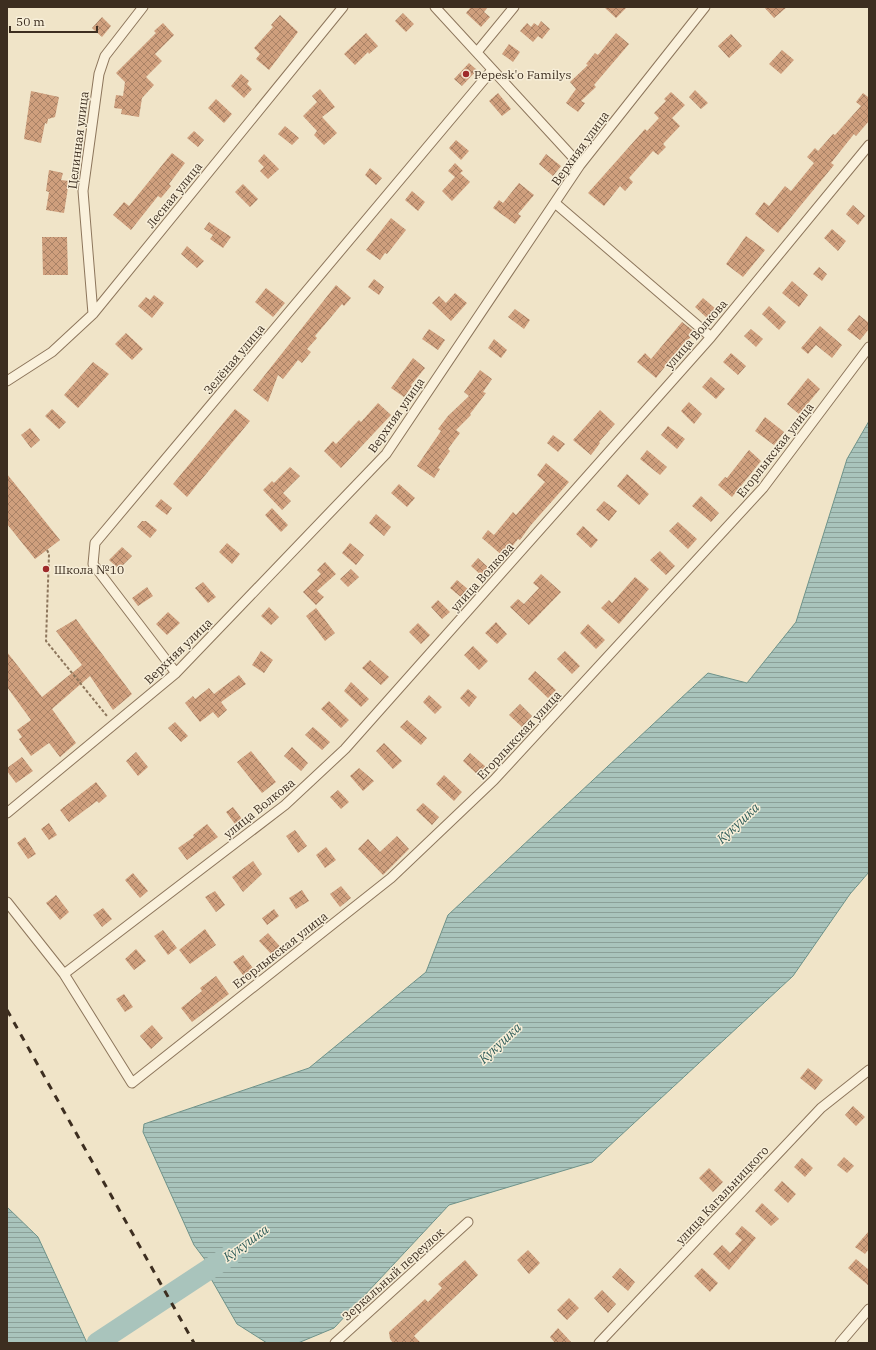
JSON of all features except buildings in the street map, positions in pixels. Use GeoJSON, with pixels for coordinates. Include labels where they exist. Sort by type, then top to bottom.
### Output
{"type":"FeatureCollection","features":[{"type":"Feature","properties":{"kind":"street","name":"Целинная улица"},"geometry":{"type":"LineString","coordinates":[[92,314],[83,191],[99,74],[105,56],[143,7]]}},
{"type":"Feature","properties":{"kind":"street","name":"Лесная улица"},"geometry":{"type":"LineString","coordinates":[[7,381],[52,352],[92,314],[343,7]]}},
{"type":"Feature","properties":{"kind":"street"},"geometry":{"type":"LineString","coordinates":[[435,7],[580,165]]}},
{"type":"Feature","properties":{"kind":"street"},"geometry":{"type":"LineString","coordinates":[[477,52],[514,7]]}},
{"type":"Feature","properties":{"kind":"street","name":"Верхняя улица"},"geometry":{"type":"LineString","coordinates":[[7,813],[176,672],[386,454],[580,165],[705,7]]}},
{"type":"Feature","properties":{"kind":"street","name":"Зелёная улица"},"geometry":{"type":"LineString","coordinates":[[176,672],[93,564],[95,544],[492,70]]}},
{"type":"Feature","properties":{"kind":"street","name":"улица Волкова"},"geometry":{"type":"LineString","coordinates":[[64,974],[285,805],[345,749],[711,337],[869,145]]}},
{"type":"Feature","properties":{"kind":"street"},"geometry":{"type":"LineString","coordinates":[[555,203],[711,337]]}},
{"type":"Feature","properties":{"kind":"street","name":"Егорлыкская улица"},"geometry":{"type":"LineString","coordinates":[[64,974],[132,1083],[391,878],[494,780],[763,488],[869,347]]}},
{"type":"Feature","properties":{"kind":"street"},"geometry":{"type":"LineString","coordinates":[[7,902],[64,974]]}},
{"type":"Feature","properties":{"kind":"street","name":"улица Кагальницкого"},"geometry":{"type":"LineString","coordinates":[[599,1343],[821,1108],[869,1070]]}},
{"type":"Feature","properties":{"kind":"street","name":"Зеркальный переулок"},"geometry":{"type":"LineString","coordinates":[[335,1343],[468,1222]]}},
{"type":"Feature","properties":{"kind":"street"},"geometry":{"type":"LineString","coordinates":[[840,1343],[869,1309]]}},
{"type":"Feature","properties":{"kind":"path"},"geometry":{"type":"LineString","coordinates":[[47,550],[49,554],[46,641],[114,724]]}},
{"type":"Feature","properties":{"kind":"water"},"geometry":{"type":"Polygon","coordinates":[[[869,421],[869,872],[850,894],[793,976],[592,1162],[449,1205],[334,1328],[298,1343],[267,1343],[237,1324],[210,1277],[206,1261],[194,1245],[143,1132],[144,1124],[309,1068],[426,972],[448,915],[708,673],[747,683],[796,622],[847,459],[869,421]]]}},
{"type":"Feature","properties":{"kind":"water"},"geometry":{"type":"Polygon","coordinates":[[[7,1207],[38,1237],[87,1343],[7,1343],[7,1207]]]}},
{"type":"Feature","properties":{"kind":"waterway","name":"Кукушка"},"geometry":{"type":"LineString","coordinates":[[97,1343],[232,1254]]}},
{"type":"Feature","properties":{"kind":"railway"},"geometry":{"type":"LineString","coordinates":[[7,1010],[194,1343]]}},
{"type":"Feature","properties":{"kind":"place","name":"Pepesk'o Familys"},"geometry":{"type":"Point","coordinates":[466,74]}},
{"type":"Feature","properties":{"kind":"place","name":"Школа №10"},"geometry":{"type":"Point","coordinates":[46,569]}}]}
